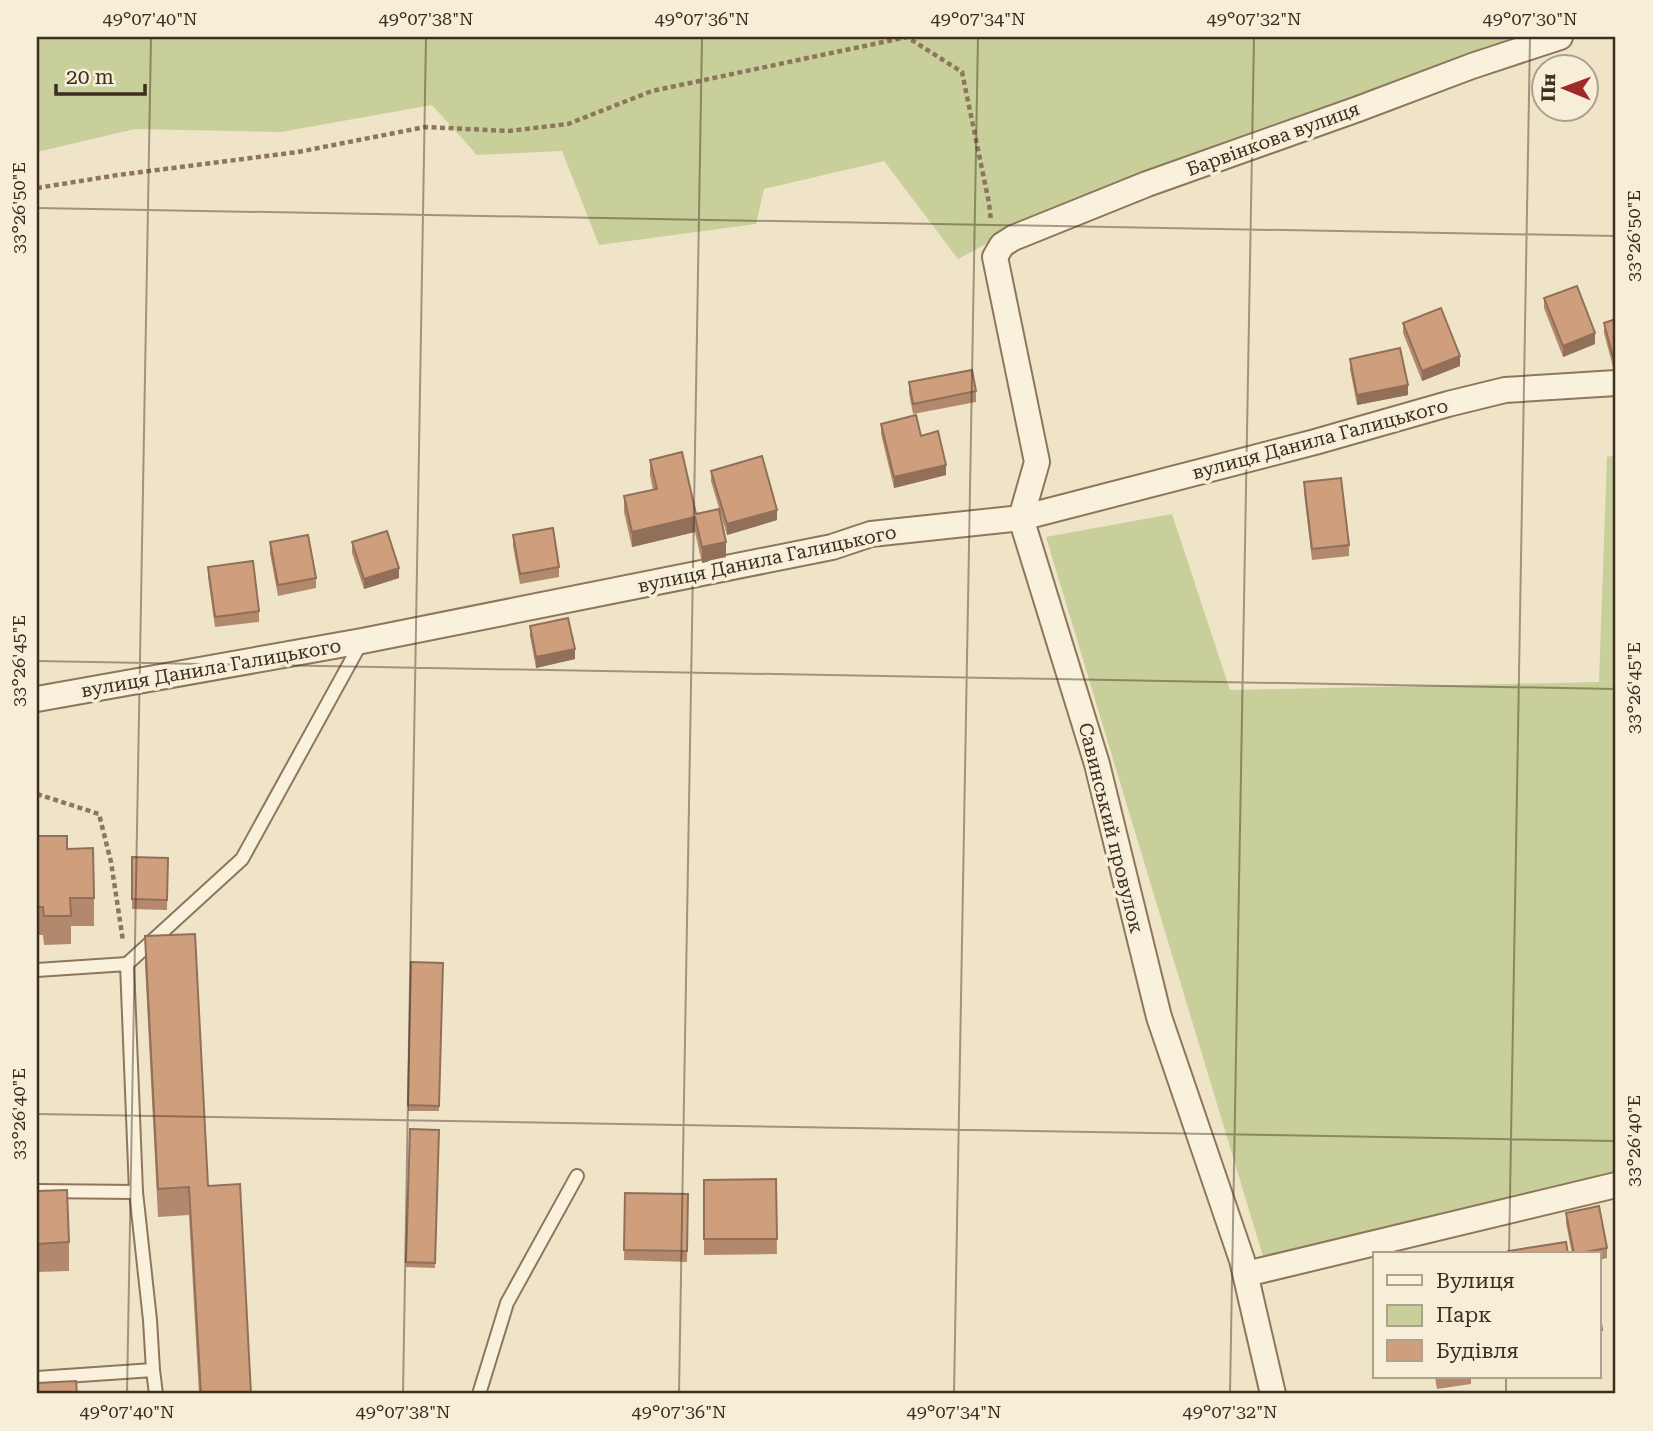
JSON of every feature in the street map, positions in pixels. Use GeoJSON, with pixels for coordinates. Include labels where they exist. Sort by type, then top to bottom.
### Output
{"type":"FeatureCollection","features":[{"type":"Feature","properties":{"kind":"street","name":"Барвінкова вулиця"},"geometry":{"type":"LineString","coordinates":[[995,257],[1002,245],[1013,238],[1147,184],[1472,66],[1560,37]]}},
{"type":"Feature","properties":{"kind":"street"},"geometry":{"type":"LineString","coordinates":[[995,257],[1037,462],[1021,518]]}},
{"type":"Feature","properties":{"kind":"street","name":"вулиця Данила Галицького"},"geometry":{"type":"LineString","coordinates":[[37,699],[362,641],[832,547],[871,534],[1021,518],[1505,390],[1616,383]]}},
{"type":"Feature","properties":{"kind":"street","name":"Савинський провулок"},"geometry":{"type":"LineString","coordinates":[[1021,518],[1097,764],[1159,1017],[1246,1274],[1273,1394]]}},
{"type":"Feature","properties":{"kind":"street"},"geometry":{"type":"LineString","coordinates":[[1246,1274],[1616,1185]]}},
{"type":"Feature","properties":{"kind":"lane"},"geometry":{"type":"LineString","coordinates":[[37,970],[127,964],[242,859],[362,641]]}},
{"type":"Feature","properties":{"kind":"lane"},"geometry":{"type":"LineString","coordinates":[[127,964],[136,1192],[156,1394]]}},
{"type":"Feature","properties":{"kind":"lane"},"geometry":{"type":"LineString","coordinates":[[478,1394],[507,1303],[577,1176]]}},
{"type":"Feature","properties":{"kind":"lane"},"geometry":{"type":"LineString","coordinates":[[37,1191],[136,1192]]}},
{"type":"Feature","properties":{"kind":"lane"},"geometry":{"type":"LineString","coordinates":[[37,1378],[153,1370]]}},
{"type":"Feature","properties":{"kind":"path"},"geometry":{"type":"LineString","coordinates":[[37,188],[298,152],[425,127],[509,131],[568,124],[652,91],[907,37],[962,72],[989,203],[995,257]]}},
{"type":"Feature","properties":{"kind":"path"},"geometry":{"type":"LineString","coordinates":[[37,794],[99,814],[111,862],[127,964]]}},
{"type":"Feature","properties":{"kind":"green space"},"geometry":{"type":"Polygon","coordinates":[[[37,37],[1559,37],[1373,100],[988,243],[958,259],[884,161],[764,189],[756,224],[599,245],[562,151],[477,155],[432,105],[281,132],[135,129],[37,152],[37,37]]]}},
{"type":"Feature","properties":{"kind":"green space"},"geometry":{"type":"Polygon","coordinates":[[[1616,455],[1616,1174],[1265,1263],[1046,537],[1172,514],[1230,690],[1599,682],[1607,457],[1616,455]]]}},
{"type":"Feature","properties":{"kind":"building"},"geometry":{"type":"Polygon","coordinates":[[[1577,286],[1595,333],[1563,346],[1544,298],[1577,286]]]}},
{"type":"Feature","properties":{"kind":"building"},"geometry":{"type":"Polygon","coordinates":[[[1441,308],[1460,356],[1422,371],[1403,323],[1441,308]]]}},
{"type":"Feature","properties":{"kind":"building"},"geometry":{"type":"Polygon","coordinates":[[[1616,319],[1616,356],[1613,357],[1604,323],[1616,319]]]}},
{"type":"Feature","properties":{"kind":"building"},"geometry":{"type":"Polygon","coordinates":[[[1400,348],[1408,385],[1357,395],[1350,359],[1400,348]]]}},
{"type":"Feature","properties":{"kind":"building"},"geometry":{"type":"Polygon","coordinates":[[[972,370],[976,391],[913,404],[909,382],[972,370]]]}},
{"type":"Feature","properties":{"kind":"building"},"geometry":{"type":"Polygon","coordinates":[[[916,415],[921,436],[938,431],[946,465],[894,477],[881,424],[916,415]]]}},
{"type":"Feature","properties":{"kind":"building"},"geometry":{"type":"Polygon","coordinates":[[[682,452],[696,514],[719,509],[726,542],[702,547],[695,517],[632,532],[624,496],[657,489],[650,460],[682,452]]]}},
{"type":"Feature","properties":{"kind":"building"},"geometry":{"type":"Polygon","coordinates":[[[762,456],[777,510],[727,524],[711,471],[762,456]]]}},
{"type":"Feature","properties":{"kind":"building"},"geometry":{"type":"Polygon","coordinates":[[[1341,478],[1349,545],[1312,549],[1304,482],[1341,478]]]}},
{"type":"Feature","properties":{"kind":"building"},"geometry":{"type":"Polygon","coordinates":[[[553,528],[559,567],[520,574],[513,535],[553,528]]]}},
{"type":"Feature","properties":{"kind":"building"},"geometry":{"type":"Polygon","coordinates":[[[387,531],[399,568],[364,579],[352,542],[387,531]]]}},
{"type":"Feature","properties":{"kind":"building"},"geometry":{"type":"Polygon","coordinates":[[[308,535],[316,578],[278,585],[270,542],[308,535]]]}},
{"type":"Feature","properties":{"kind":"building"},"geometry":{"type":"Polygon","coordinates":[[[253,561],[259,611],[215,617],[208,567],[253,561]]]}},
{"type":"Feature","properties":{"kind":"building"},"geometry":{"type":"Polygon","coordinates":[[[568,618],[575,649],[536,657],[530,626],[568,618]]]}},
{"type":"Feature","properties":{"kind":"building"},"geometry":{"type":"Polygon","coordinates":[[[38,836],[67,836],[67,849],[93,848],[94,898],[70,898],[71,916],[44,916],[43,907],[37,907],[38,836]]]}},
{"type":"Feature","properties":{"kind":"building"},"geometry":{"type":"Polygon","coordinates":[[[132,857],[168,858],[167,900],[132,899],[132,857]]]}},
{"type":"Feature","properties":{"kind":"building"},"geometry":{"type":"Polygon","coordinates":[[[195,934],[208,1186],[240,1184],[251,1394],[201,1394],[189,1187],[158,1189],[145,936],[195,934]]]}},
{"type":"Feature","properties":{"kind":"building"},"geometry":{"type":"Polygon","coordinates":[[[411,962],[443,963],[439,1106],[408,1105],[411,962]]]}},
{"type":"Feature","properties":{"kind":"building"},"geometry":{"type":"Polygon","coordinates":[[[410,1129],[439,1130],[435,1263],[406,1262],[410,1129]]]}},
{"type":"Feature","properties":{"kind":"building"},"geometry":{"type":"Polygon","coordinates":[[[776,1179],[777,1239],[704,1239],[704,1180],[776,1179]]]}},
{"type":"Feature","properties":{"kind":"building"},"geometry":{"type":"Polygon","coordinates":[[[67,1190],[69,1242],[37,1244],[37,1191],[67,1190]]]}},
{"type":"Feature","properties":{"kind":"building"},"geometry":{"type":"Polygon","coordinates":[[[625,1193],[688,1194],[687,1251],[624,1250],[625,1193]]]}},
{"type":"Feature","properties":{"kind":"building"},"geometry":{"type":"Polygon","coordinates":[[[1599,1206],[1607,1248],[1574,1252],[1566,1213],[1599,1206]]]}},
{"type":"Feature","properties":{"kind":"building"},"geometry":{"type":"Polygon","coordinates":[[[1566,1242],[1568,1252],[1508,1252],[1566,1242]]]}},
{"type":"Feature","properties":{"kind":"building"},"geometry":{"type":"Polygon","coordinates":[[[76,1381],[77,1394],[37,1394],[37,1383],[76,1381]]]}}]}
